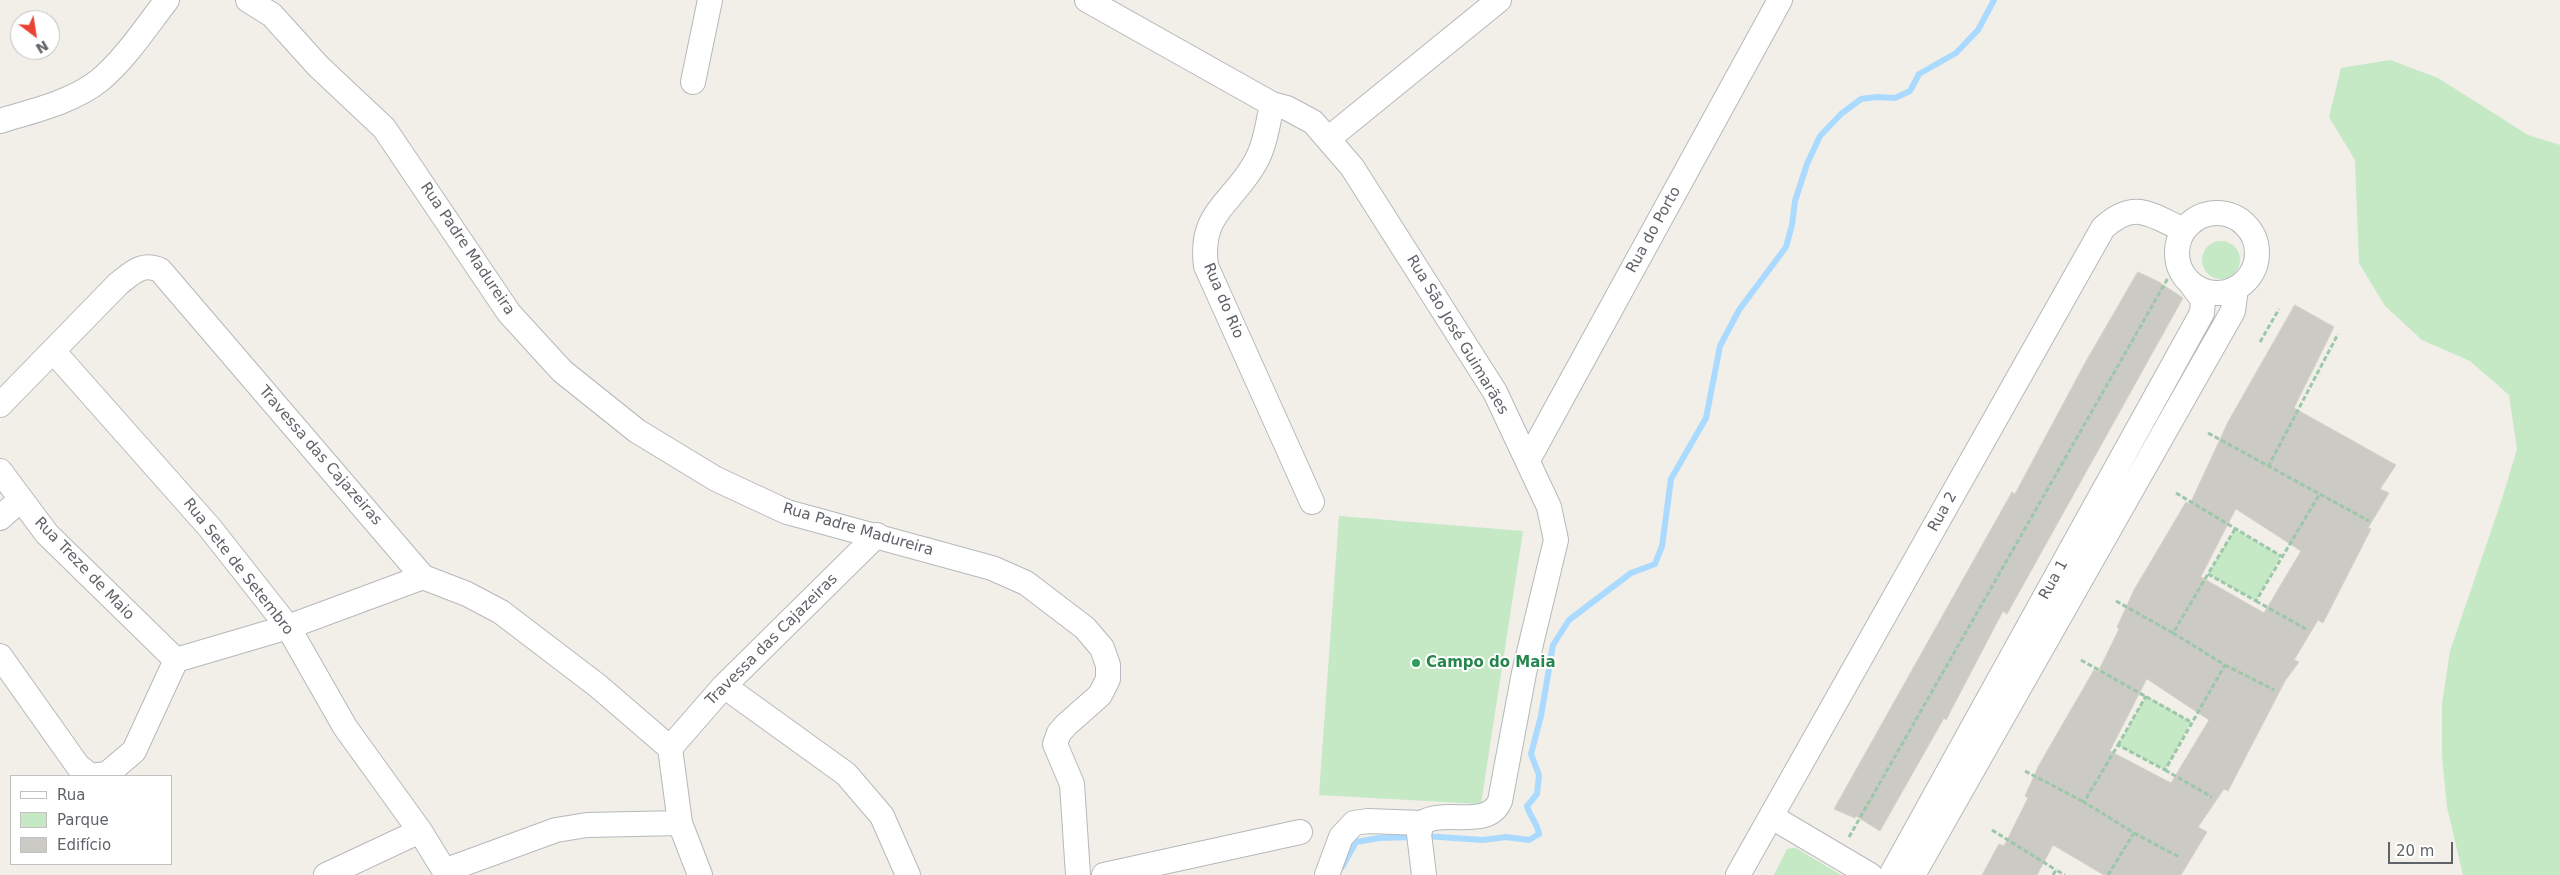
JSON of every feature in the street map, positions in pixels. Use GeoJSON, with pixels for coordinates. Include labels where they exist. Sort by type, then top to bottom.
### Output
{"type":"FeatureCollection","features":[{"type":"Feature","properties":{"kind":"street"},"geometry":{"type":"LineString","coordinates":[[0,121],[75,95],[99,81],[123,56],[167,0]]}},
{"type":"Feature","properties":{"kind":"street","name":"Rua Padre Madureira"},"geometry":{"type":"LineString","coordinates":[[248,0],[272,15],[318,66],[384,128],[509,313],[562,371],[637,431],[716,479],[787,512],[843,529],[877,534],[992,568],[1026,583],[1085,628],[1102,648],[1108,665],[1108,679],[1100,695],[1066,725],[1059,734],[1055,744],[1072,784],[1078,875]]}},
{"type":"Feature","properties":{"kind":"street"},"geometry":{"type":"LineString","coordinates":[[693,82],[710,0]]}},
{"type":"Feature","properties":{"kind":"street","name":"Rua São José Guimarães"},"geometry":{"type":"LineString","coordinates":[[1087,0],[1272,104],[1287,108],[1313,122],[1352,166],[1495,392],[1549,507],[1556,540],[1524,673],[1500,801],[1494,810],[1484,816],[1435,817],[1420,836]]}},
{"type":"Feature","properties":{"kind":"street"},"geometry":{"type":"LineString","coordinates":[[1328,139],[1499,0]]}},
{"type":"Feature","properties":{"kind":"street","name":"Rua do Porto"},"geometry":{"type":"LineString","coordinates":[[1528,460],[1780,0]]}},
{"type":"Feature","properties":{"kind":"street","name":"Rua do Rio"},"geometry":{"type":"LineString","coordinates":[[1272,104],[1256,163],[1216,212],[1207,230],[1204,248],[1206,266],[1312,502]]}},
{"type":"Feature","properties":{"kind":"street","name":"Rua 2"},"geometry":{"type":"LineString","coordinates":[[1738,875],[2102,228],[2118,216],[2140,210],[2184,230]]}},
{"type":"Feature","properties":{"kind":"street"},"geometry":{"type":"LineString","coordinates":[[2184,230],[2203,216],[2215,213],[2238,219],[2247,226],[2253,237],[2256,260],[2249,276],[2236,288],[2225,292],[2213,293],[2201,290],[2191,284]]}},
{"type":"Feature","properties":{"kind":"street","name":"Rua 1"},"geometry":{"type":"LineString","coordinates":[[1890,875],[2202,313],[2203,300],[2178,264],[2176,252],[2184,230]]}},
{"type":"Feature","properties":{"kind":"street","name":"Travessa das Cajazeiras"},"geometry":{"type":"LineString","coordinates":[[0,405],[131,273],[147,266],[160,270],[424,576],[467,594],[501,612],[598,686],[670,748],[724,686],[877,534]]}},
{"type":"Feature","properties":{"kind":"street","name":"Rua 1"},"geometry":{"type":"LineString","coordinates":[[1912,875],[2233,311],[2236,288]]}},
{"type":"Feature","properties":{"kind":"street","name":"Rua Sete de Setembro"},"geometry":{"type":"LineString","coordinates":[[54,352],[210,528],[288,627],[345,726],[420,831],[446,873]]}},
{"type":"Feature","properties":{"kind":"street","name":"Rua Treze de Maio"},"geometry":{"type":"LineString","coordinates":[[0,471],[47,534],[176,660]]}},
{"type":"Feature","properties":{"kind":"street"},"geometry":{"type":"LineString","coordinates":[[0,518],[20,500]]}},
{"type":"Feature","properties":{"kind":"street"},"geometry":{"type":"LineString","coordinates":[[99,775],[107,774],[134,751],[176,660],[288,627],[424,576]]}},
{"type":"Feature","properties":{"kind":"street"},"geometry":{"type":"LineString","coordinates":[[0,656],[78,766],[90,775]]}},
{"type":"Feature","properties":{"kind":"street"},"geometry":{"type":"LineString","coordinates":[[724,686],[846,774],[882,816],[908,875]]}},
{"type":"Feature","properties":{"kind":"street"},"geometry":{"type":"LineString","coordinates":[[670,748],[680,822],[700,875]]}},
{"type":"Feature","properties":{"kind":"street"},"geometry":{"type":"LineString","coordinates":[[1772,816],[1870,875]]}},
{"type":"Feature","properties":{"kind":"street"},"geometry":{"type":"LineString","coordinates":[[1327,875],[1341,837],[1354,823],[1368,821],[1420,836],[1424,875]]}},
{"type":"Feature","properties":{"kind":"street"},"geometry":{"type":"LineString","coordinates":[[446,873],[556,830],[614,823],[680,822]]}},
{"type":"Feature","properties":{"kind":"street"},"geometry":{"type":"LineString","coordinates":[[326,875],[420,831]]}},
{"type":"Feature","properties":{"kind":"street"},"geometry":{"type":"LineString","coordinates":[[1104,875],[1300,832]]}},
{"type":"Feature","properties":{"kind":"path"},"geometry":{"type":"LineString","coordinates":[[1849,838],[2168,278]]}},
{"type":"Feature","properties":{"kind":"path"},"geometry":{"type":"LineString","coordinates":[[2260,342],[2279,309]]}},
{"type":"Feature","properties":{"kind":"path"},"geometry":{"type":"LineString","coordinates":[[2268,467],[2338,334]]}},
{"type":"Feature","properties":{"kind":"path"},"geometry":{"type":"LineString","coordinates":[[2208,433],[2369,521]]}},
{"type":"Feature","properties":{"kind":"path"},"geometry":{"type":"LineString","coordinates":[[2176,493],[2281,556]]}},
{"type":"Feature","properties":{"kind":"path"},"geometry":{"type":"LineString","coordinates":[[2256,600],[2319,495]]}},
{"type":"Feature","properties":{"kind":"path"},"geometry":{"type":"LineString","coordinates":[[2173,633],[2235,529]]}},
{"type":"Feature","properties":{"kind":"path"},"geometry":{"type":"LineString","coordinates":[[2208,574],[2306,629]]}},
{"type":"Feature","properties":{"kind":"path"},"geometry":{"type":"LineString","coordinates":[[2116,602],[2173,633],[2225,665],[2274,690]]}},
{"type":"Feature","properties":{"kind":"path"},"geometry":{"type":"LineString","coordinates":[[2081,660],[2191,722]]}},
{"type":"Feature","properties":{"kind":"path"},"geometry":{"type":"LineString","coordinates":[[2165,770],[2225,665]]}},
{"type":"Feature","properties":{"kind":"path"},"geometry":{"type":"LineString","coordinates":[[2084,802],[2146,696]]}},
{"type":"Feature","properties":{"kind":"path"},"geometry":{"type":"LineString","coordinates":[[2118,745],[2212,798]]}},
{"type":"Feature","properties":{"kind":"path"},"geometry":{"type":"LineString","coordinates":[[2025,771],[2084,802],[2179,858]]}},
{"type":"Feature","properties":{"kind":"path"},"geometry":{"type":"LineString","coordinates":[[1992,830],[2065,875]]}},
{"type":"Feature","properties":{"kind":"path"},"geometry":{"type":"LineString","coordinates":[[2108,875],[2134,833]]}},
{"type":"Feature","properties":{"kind":"path"},"geometry":{"type":"LineString","coordinates":[[2053,875],[2056,870]]}},
{"type":"Feature","properties":{"kind":"green space"},"geometry":{"type":"Polygon","coordinates":[[[2390,60],[2438,78],[2528,135],[2560,145],[2560,875],[2463,875],[2447,807],[2442,755],[2442,704],[2450,651],[2502,499],[2517,449],[2509,395],[2470,361],[2422,340],[2385,306],[2359,263],[2355,160],[2329,117],[2341,68],[2390,60]]]}},
{"type":"Feature","properties":{"kind":"green space"},"geometry":{"type":"Polygon","coordinates":[[[2221,241],[2234,247],[2240,260],[2234,273],[2221,279],[2208,273],[2202,260],[2208,247],[2221,241]]]}},
{"type":"Feature","properties":{"kind":"green space","name":"Campo do Maia"},"geometry":{"type":"Polygon","coordinates":[[[1339,516],[1523,531],[1481,804],[1319,795],[1339,516]]]}},
{"type":"Feature","properties":{"kind":"green space"},"geometry":{"type":"Polygon","coordinates":[[[2235,529],[2281,556],[2256,601],[2208,574],[2235,529]]]}},
{"type":"Feature","properties":{"kind":"green space"},"geometry":{"type":"Polygon","coordinates":[[[2146,696],[2191,722],[2165,770],[2118,745],[2146,696]]]}},
{"type":"Feature","properties":{"kind":"green space"},"geometry":{"type":"Polygon","coordinates":[[[1796,848],[1841,875],[1774,875],[1787,849],[1796,848]]]}},
{"type":"Feature","properties":{"kind":"building"},"geometry":{"type":"Polygon","coordinates":[[[2138,272],[2159,282],[2183,298],[2007,614],[2003,611],[1946,720],[1944,718],[1880,831],[1856,816],[1855,818],[1834,809],[2012,492],[2015,494],[2085,363],[2138,272]]]}},
{"type":"Feature","properties":{"kind":"building"},"geometry":{"type":"Polygon","coordinates":[[[2295,305],[2334,327],[2294,408],[2396,465],[2380,489],[2389,493],[2368,528],[2371,529],[2323,623],[2318,620],[2294,660],[2299,662],[2285,681],[2228,791],[2224,789],[2198,827],[2207,832],[2181,875],[2104,875],[2053,845],[2037,875],[1982,875],[1999,844],[2004,846],[2028,798],[2025,796],[2039,765],[2094,670],[2098,672],[2119,629],[2117,627],[2134,590],[2186,502],[2190,504],[2228,422],[2295,305]],[[2236,509],[2201,577],[2264,613],[2301,551],[2236,509]],[[2147,679],[2110,751],[2171,783],[2209,720],[2147,679]]]}},
{"type":"Feature","properties":{"kind":"waterway"},"geometry":{"type":"LineString","coordinates":[[1425,836],[1483,840],[1506,837],[1529,840],[1539,834],[1527,806],[1537,794],[1539,775],[1531,754],[1541,716],[1553,645],[1569,620],[1631,573],[1655,564],[1662,546],[1671,479],[1706,418],[1720,346],[1739,310],[1786,247],[1792,225],[1795,201],[1807,164],[1820,136],[1841,114],[1861,99],[1877,97],[1895,98],[1910,91],[1919,74],[1956,53],[1978,30],[1994,0]]}},
{"type":"Feature","properties":{"kind":"waterway"},"geometry":{"type":"LineString","coordinates":[[1342,867],[1356,842],[1379,838],[1415,837]]}},
{"type":"Feature","properties":{"kind":"place","name":"Campo do Maia"},"geometry":{"type":"Point","coordinates":[1416,663]}}]}
